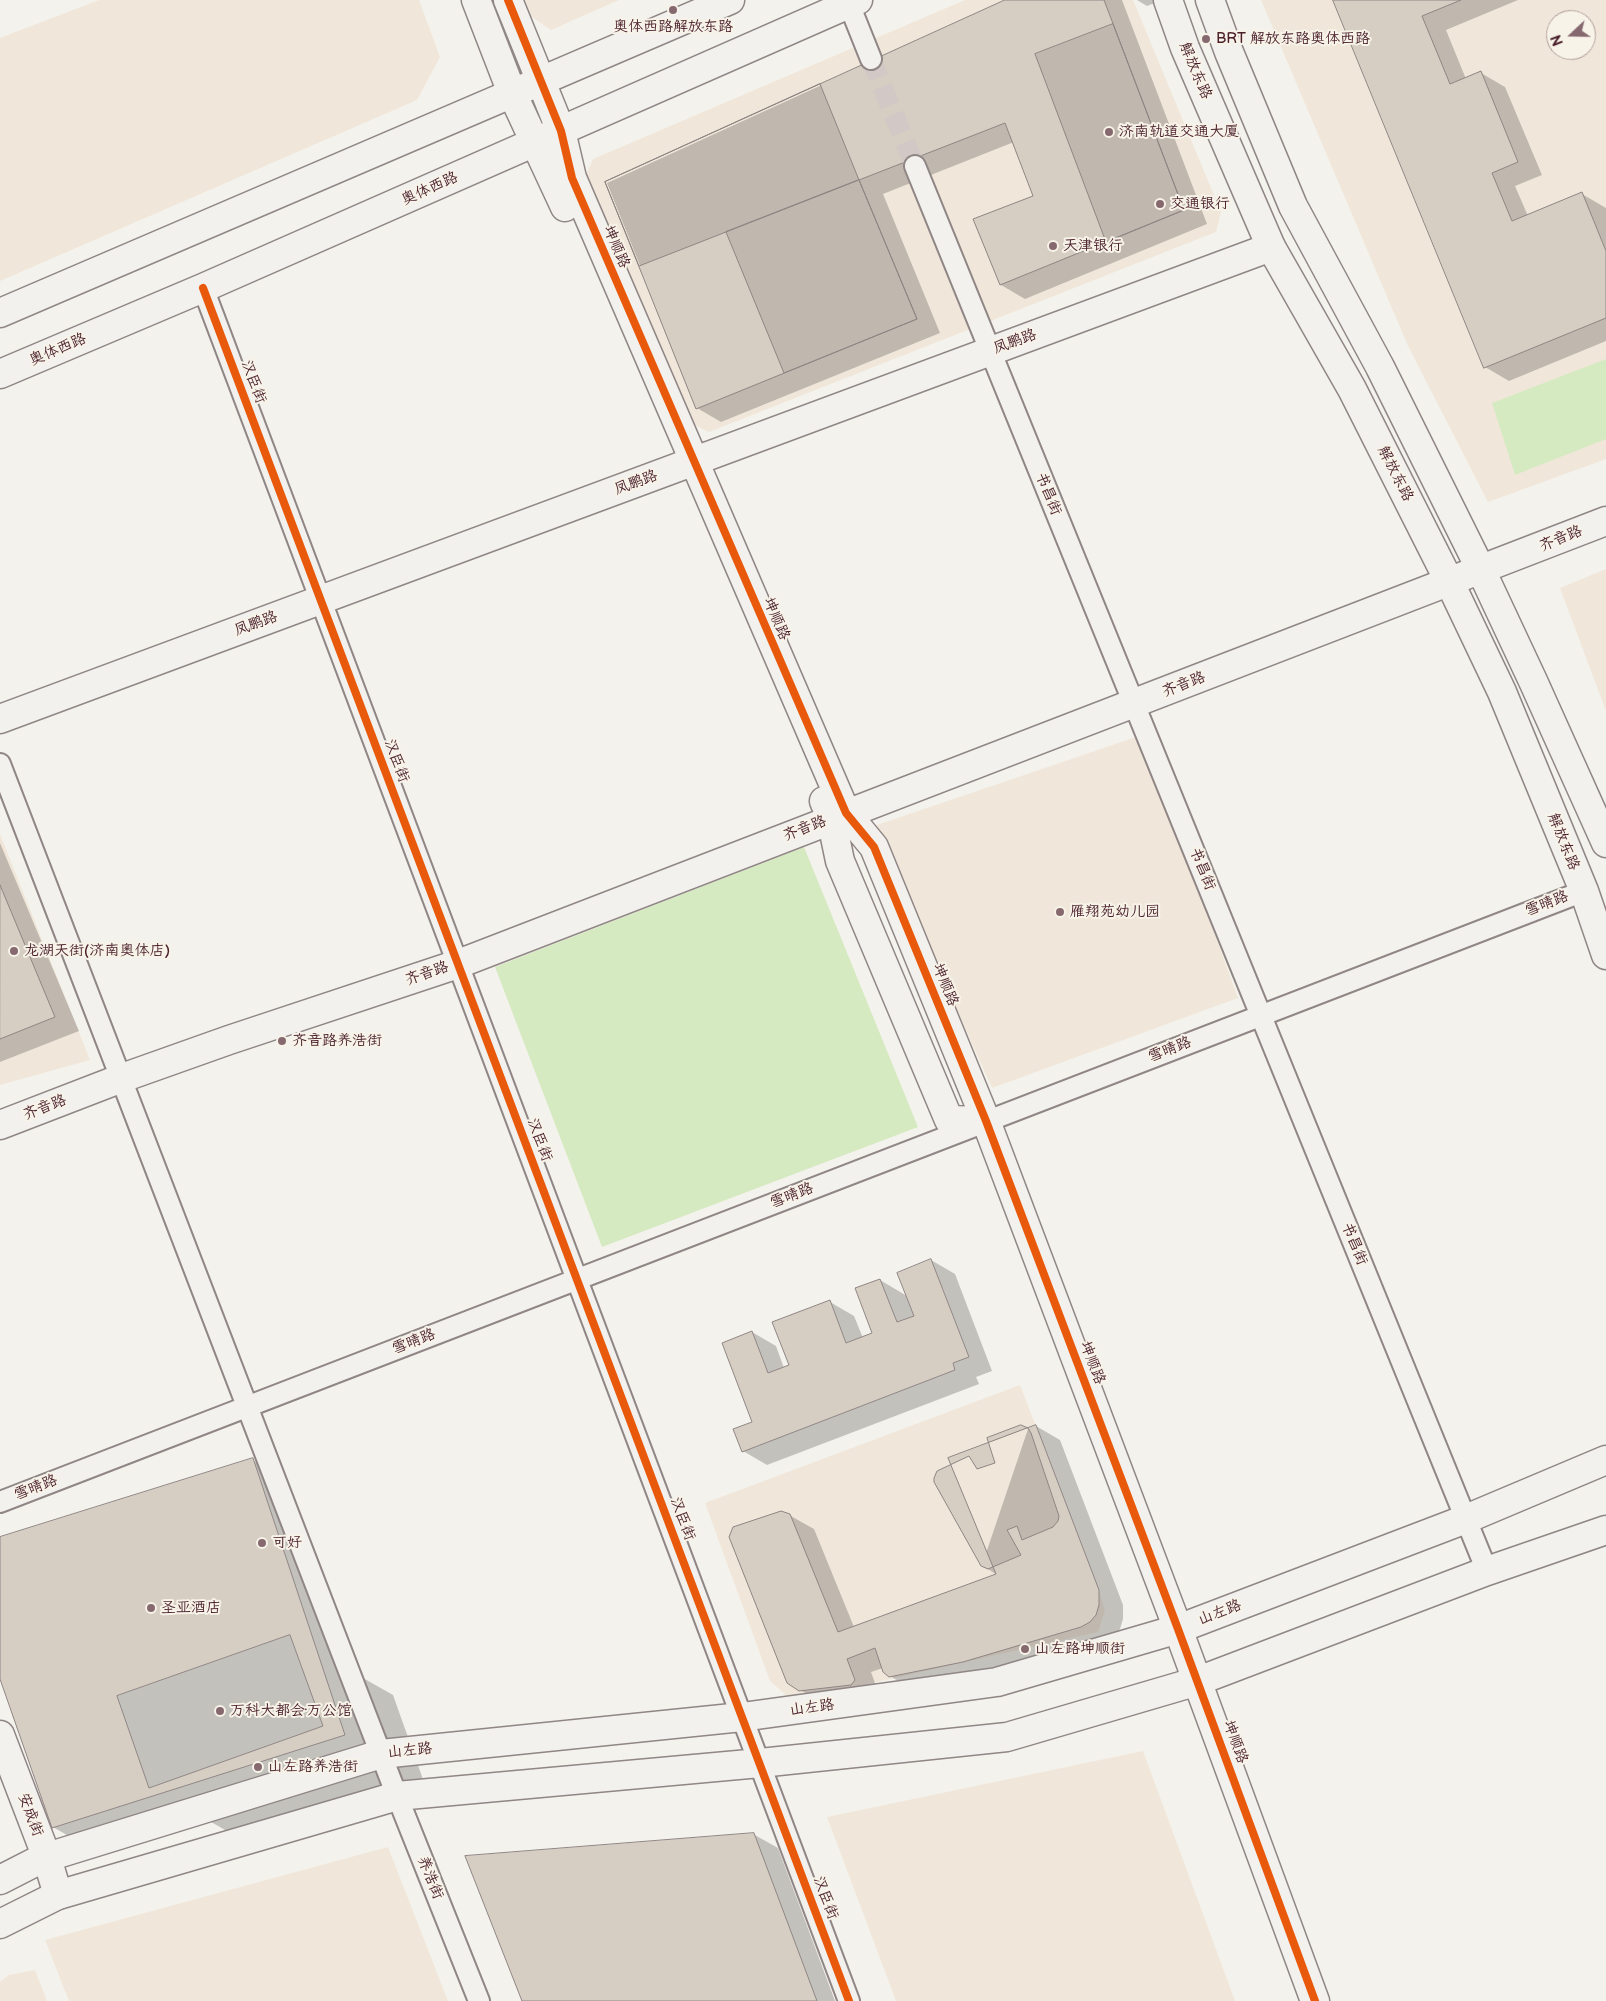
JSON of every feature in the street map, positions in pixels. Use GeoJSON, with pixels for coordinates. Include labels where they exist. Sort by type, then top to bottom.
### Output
{"type":"FeatureCollection","features":[{"type":"Feature","properties":{"kind":"main road","name":"坤顺路"},"geometry":{"type":"LineString","coordinates":[[476,0],[512,92],[536,142],[654,418],[686,464]]}},
{"type":"Feature","properties":{"kind":"main road","name":"坤顺路"},"geometry":{"type":"LineString","coordinates":[[508,0],[561,131],[572,178],[686,464],[839,816],[840,861],[949,1120],[986,1121]]}},
{"type":"Feature","properties":{"kind":"main road"},"geometry":{"type":"LineString","coordinates":[[0,313],[730,0]]}},
{"type":"Feature","properties":{"kind":"main road","name":"解放东路"},"geometry":{"type":"LineString","coordinates":[[1168,0],[1184,48],[1272,247],[1352,389],[1450,583],[1502,692],[1584,891],[1606,955]]}},
{"type":"Feature","properties":{"kind":"main road"},"geometry":{"type":"LineString","coordinates":[[1210,0],[1229,52],[1293,206],[1380,367],[1481,570],[1606,843]]}},
{"type":"Feature","properties":{"kind":"main road","name":"奥体西路"},"geometry":{"type":"LineString","coordinates":[[0,374],[203,288],[853,2]]}},
{"type":"Feature","properties":{"kind":"main road","name":"凤鹏路"},"geometry":{"type":"LineString","coordinates":[[0,719],[1272,247]]}},
{"type":"Feature","properties":{"kind":"main road","name":"齐音路"},"geometry":{"type":"LineString","coordinates":[[0,1125],[122,1078],[229,1040],[458,964],[839,816],[1450,583],[1606,521]]}},
{"type":"Feature","properties":{"kind":"main road","name":"坤顺路"},"geometry":{"type":"LineString","coordinates":[[839,816],[874,847],[986,1121],[1198,1681],[1315,2001]]}},
{"type":"Feature","properties":{"kind":"main road","name":"山左路"},"geometry":{"type":"LineString","coordinates":[[0,1880],[47,1858],[381,1754],[742,1717],[997,1682],[1178,1629],[1466,1519],[1606,1460]]}},
{"type":"Feature","properties":{"kind":"main road"},"geometry":{"type":"LineString","coordinates":[[0,1924],[58,1895],[397,1796],[760,1764],[1007,1736],[1198,1681],[1487,1571],[1606,1530]]}},
{"type":"Feature","properties":{"kind":"main road","name":"安成街"},"geometry":{"type":"LineString","coordinates":[[0,1735],[47,1858],[58,1895]]}},
{"type":"Feature","properties":{"kind":"street"},"geometry":{"type":"LineString","coordinates":[[853,2],[871,59]]}},
{"type":"Feature","properties":{"kind":"street","name":"书昌街"},"geometry":{"type":"LineString","coordinates":[[915,166],[1487,1571]]}},
{"type":"Feature","properties":{"kind":"street","name":"汉臣街"},"geometry":{"type":"LineString","coordinates":[[203,288],[849,2001]]}},
{"type":"Feature","properties":{"kind":"street","name":"养浩街"},"geometry":{"type":"LineString","coordinates":[[0,764],[397,1796],[479,2001]]}},
{"type":"Feature","properties":{"kind":"street","name":"雪晴路"},"geometry":{"type":"LineString","coordinates":[[0,1502],[1584,891]]}},
{"type":"Feature","properties":{"kind":"shaded area"},"geometry":{"type":"Polygon","coordinates":[[[99,0],[419,0],[440,57],[417,100],[0,281],[0,38],[99,0]]]}},
{"type":"Feature","properties":{"kind":"shaded area"},"geometry":{"type":"Polygon","coordinates":[[[521,0],[619,0],[551,30],[526,13],[521,0]]]}},
{"type":"Feature","properties":{"kind":"shaded area"},"geometry":{"type":"Polygon","coordinates":[[[965,0],[1133,0],[1221,212],[1216,232],[709,432],[691,423],[586,175],[593,159],[965,0]]]}},
{"type":"Feature","properties":{"kind":"shaded area"},"geometry":{"type":"Polygon","coordinates":[[[1261,0],[1606,0],[1606,459],[1488,502],[1408,346],[1261,0]]]}},
{"type":"Feature","properties":{"kind":"shaded area"},"geometry":{"type":"Polygon","coordinates":[[[1606,569],[1606,711],[1560,588],[1606,569]]]}},
{"type":"Feature","properties":{"kind":"shaded area","name":"雁翔苑幼儿园"},"geometry":{"type":"Polygon","coordinates":[[[1142,735],[1238,998],[992,1088],[874,826],[1142,735]]]}},
{"type":"Feature","properties":{"kind":"shaded area"},"geometry":{"type":"Polygon","coordinates":[[[0,834],[90,1060],[0,1085],[0,834]]]}},
{"type":"Feature","properties":{"kind":"shaded area"},"geometry":{"type":"Polygon","coordinates":[[[1020,1385],[1099,1590],[1105,1611],[1098,1632],[793,1701],[770,1681],[705,1503],[1020,1385]]]}},
{"type":"Feature","properties":{"kind":"shaded area"},"geometry":{"type":"Polygon","coordinates":[[[1143,1751],[1235,2001],[896,2001],[827,1817],[1143,1751]]]}},
{"type":"Feature","properties":{"kind":"shaded area"},"geometry":{"type":"Polygon","coordinates":[[[388,1847],[448,2001],[69,2001],[45,1940],[388,1847]]]}},
{"type":"Feature","properties":{"kind":"shaded area"},"geometry":{"type":"Polygon","coordinates":[[[35,1970],[47,2001],[0,2001],[0,1982],[9,1975],[35,1970]]]}},
{"type":"Feature","properties":{"kind":"green space"},"geometry":{"type":"Polygon","coordinates":[[[1606,359],[1606,439],[1515,475],[1492,403],[1606,359]]]}},
{"type":"Feature","properties":{"kind":"green space"},"geometry":{"type":"Polygon","coordinates":[[[804,847],[918,1127],[602,1247],[495,967],[804,847]]]}},
{"type":"Feature","properties":{"kind":"building"},"geometry":{"type":"Polygon","coordinates":[[[1005,0],[1104,0],[1184,210],[1000,285],[973,219],[1033,196],[1005,123],[859,180],[917,319],[696,409],[605,182],[1005,0]]]}},
{"type":"Feature","properties":{"kind":"building"},"geometry":{"type":"Polygon","coordinates":[[[1333,0],[1461,0],[1422,16],[1450,84],[1481,71],[1518,162],[1492,173],[1512,221],[1582,192],[1606,251],[1606,318],[1484,368],[1333,0]]]}},
{"type":"Feature","properties":{"kind":"building","name":"济南轨道交通大厦"},"geometry":{"type":"Polygon","coordinates":[[[1113,24],[1184,210],[1106,242],[1035,54],[1113,24]]]}},
{"type":"Feature","properties":{"kind":"building"},"geometry":{"type":"Polygon","coordinates":[[[820,84],[859,180],[639,266],[605,182],[820,84]]]}},
{"type":"Feature","properties":{"kind":"building"},"geometry":{"type":"Polygon","coordinates":[[[859,180],[917,319],[784,373],[726,232],[859,180]]]}},
{"type":"Feature","properties":{"kind":"building","name":"龙湖天街(济南奥体店)"},"geometry":{"type":"Polygon","coordinates":[[[0,885],[55,1017],[0,1039],[0,885]]]}},
{"type":"Feature","properties":{"kind":"building"},"geometry":{"type":"Polygon","coordinates":[[[931,1259],[969,1357],[953,1363],[955,1370],[742,1452],[733,1429],[752,1422],[722,1343],[752,1331],[768,1373],[789,1365],[772,1322],[830,1300],[846,1343],[872,1333],[855,1288],[880,1279],[897,1322],[914,1316],[897,1273],[931,1259]]]}},
{"type":"Feature","properties":{"kind":"building"},"geometry":{"type":"Polygon","coordinates":[[[1021,1425],[1028,1428],[1031,1433],[1059,1516],[1058,1521],[1053,1527],[1022,1540],[1017,1526],[1007,1530],[1021,1555],[988,1569],[981,1566],[934,1482],[934,1478],[937,1471],[969,1456],[977,1469],[995,1463],[987,1438],[1021,1425]]]}},
{"type":"Feature","properties":{"kind":"building"},"geometry":{"type":"Polygon","coordinates":[[[1036,1425],[1099,1590],[1099,1605],[1096,1615],[1090,1622],[1081,1627],[963,1662],[889,1677],[883,1672],[875,1648],[847,1659],[855,1680],[851,1685],[799,1691],[787,1683],[729,1537],[733,1527],[781,1511],[790,1514],[838,1632],[996,1574],[948,1458],[1036,1425]]]}},
{"type":"Feature","properties":{"kind":"building","name":"圣亚酒店"},"geometry":{"type":"Polygon","coordinates":[[[253,1458],[345,1735],[52,1828],[0,1679],[0,1537],[253,1458]]]}},
{"type":"Feature","properties":{"kind":"building","name":"万科大都会·万公馆"},"geometry":{"type":"Polygon","coordinates":[[[290,1635],[323,1726],[149,1788],[117,1696],[290,1635]]]}},
{"type":"Feature","properties":{"kind":"building"},"geometry":{"type":"Polygon","coordinates":[[[754,1833],[817,2001],[522,2001],[465,1856],[754,1833]]]}},
{"type":"Feature","properties":{"kind":"tunnel"},"geometry":{"type":"LineString","coordinates":[[871,59],[915,166]]}},
{"type":"Feature","properties":{"kind":"cycle path"},"geometry":{"type":"LineString","coordinates":[[508,0],[561,131],[572,178],[846,813],[874,847],[986,1121],[1178,1629],[1315,2001]]}},
{"type":"Feature","properties":{"kind":"cycle path"},"geometry":{"type":"LineString","coordinates":[[203,288],[849,2001]]}},
{"type":"Feature","properties":{"kind":"place","name":"奥体西路解放东路"},"geometry":{"type":"Point","coordinates":[673,10]}},
{"type":"Feature","properties":{"kind":"place","name":"BRT 解放东路奥体西路"},"geometry":{"type":"Point","coordinates":[1206,39]}},
{"type":"Feature","properties":{"kind":"place","name":"济南轨道交通大厦"},"geometry":{"type":"Point","coordinates":[1109,132]}},
{"type":"Feature","properties":{"kind":"place","name":"交通银行"},"geometry":{"type":"Point","coordinates":[1160,204]}},
{"type":"Feature","properties":{"kind":"place","name":"天津银行"},"geometry":{"type":"Point","coordinates":[1053,246]}},
{"type":"Feature","properties":{"kind":"place","name":"雁翔苑幼儿园"},"geometry":{"type":"Point","coordinates":[1060,912]}},
{"type":"Feature","properties":{"kind":"place","name":"龙湖天街(济南奥体店)"},"geometry":{"type":"Point","coordinates":[14,951]}},
{"type":"Feature","properties":{"kind":"place","name":"齐音路养浩街"},"geometry":{"type":"Point","coordinates":[282,1041]}},
{"type":"Feature","properties":{"kind":"place","name":"可好"},"geometry":{"type":"Point","coordinates":[262,1543]}},
{"type":"Feature","properties":{"kind":"place","name":"圣亚酒店"},"geometry":{"type":"Point","coordinates":[151,1608]}},
{"type":"Feature","properties":{"kind":"place","name":"山左路坤顺街"},"geometry":{"type":"Point","coordinates":[1025,1649]}},
{"type":"Feature","properties":{"kind":"place","name":"万科大都会·万公馆"},"geometry":{"type":"Point","coordinates":[220,1711]}},
{"type":"Feature","properties":{"kind":"place","name":"山左路养浩街"},"geometry":{"type":"Point","coordinates":[258,1767]}}]}
